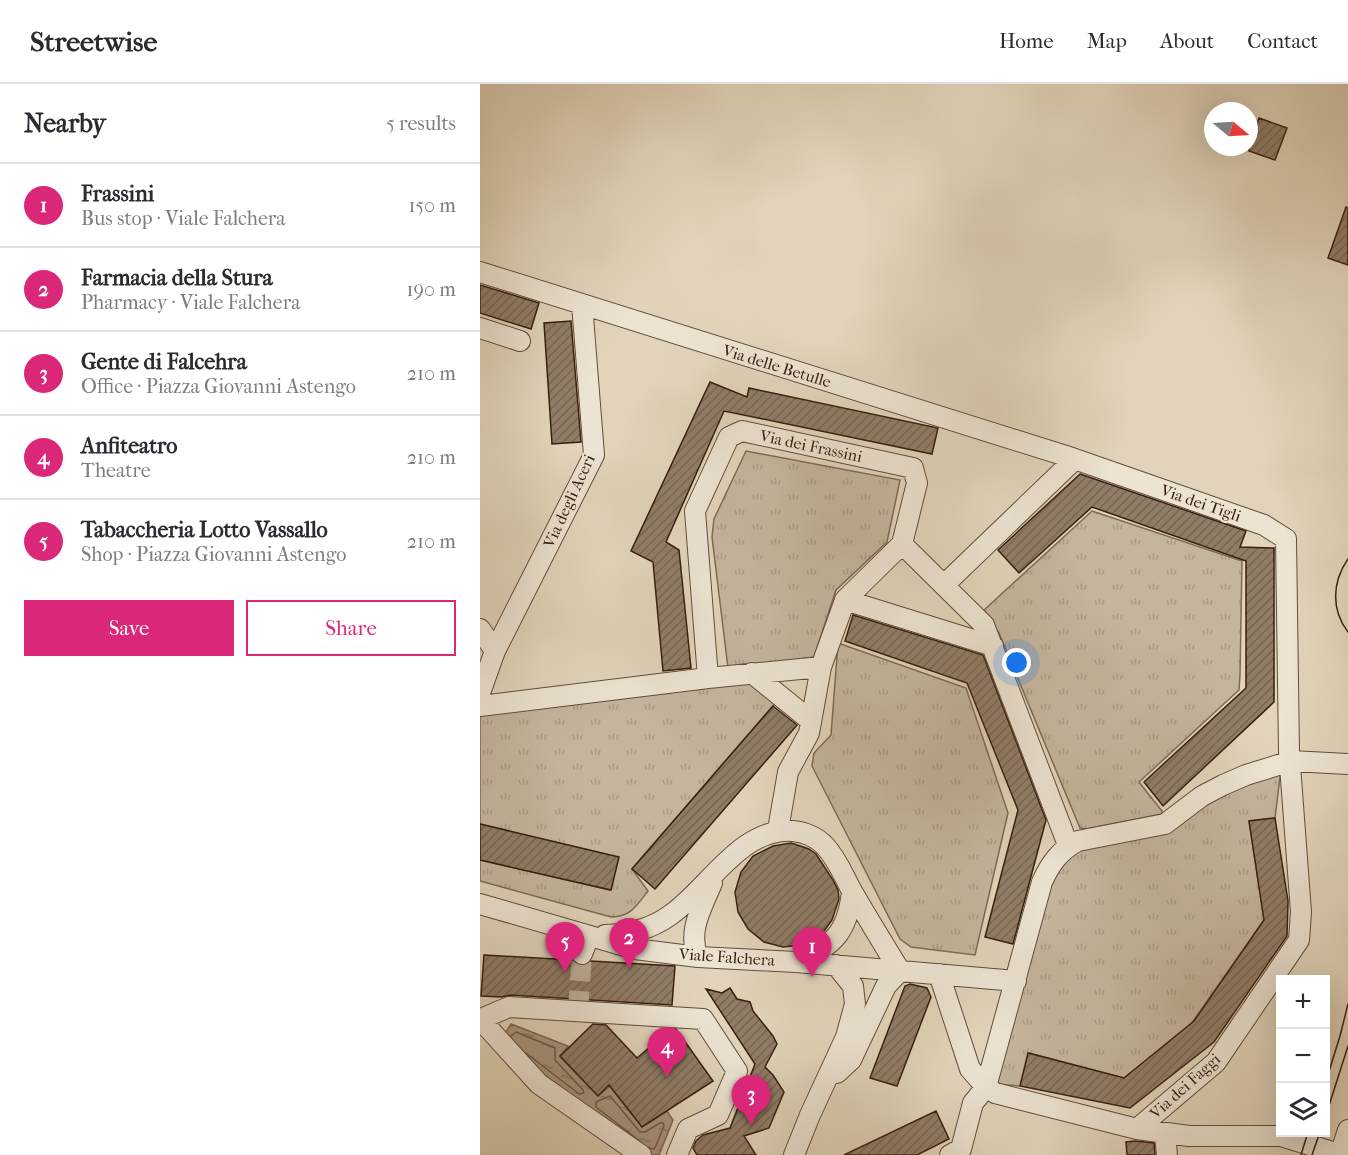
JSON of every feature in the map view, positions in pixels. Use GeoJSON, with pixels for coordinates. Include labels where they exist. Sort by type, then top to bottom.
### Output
{"type":"FeatureCollection","features":[{"type":"Feature","properties":{"kind":"street","name":"Via delle Betulle"},"geometry":{"type":"LineString","coordinates":[[480,272],[1075,459]]}},
{"type":"Feature","properties":{"kind":"street","name":"Via degli Aceri"},"geometry":{"type":"LineString","coordinates":[[480,693],[495,651],[594,455],[582,304]]}},
{"type":"Feature","properties":{"kind":"street"},"geometry":{"type":"LineString","coordinates":[[480,328],[520,341]]}},
{"type":"Feature","properties":{"kind":"street","name":"Via dei Frassini"},"geometry":{"type":"LineString","coordinates":[[708,678],[695,511],[729,437],[742,431],[913,468],[917,483],[902,544]]}},
{"type":"Feature","properties":{"kind":"street"},"geometry":{"type":"LineString","coordinates":[[944,585],[1075,459]]}},
{"type":"Feature","properties":{"kind":"street","name":"Via dei Tigli"},"geometry":{"type":"LineString","coordinates":[[1075,459],[1264,525],[1286,539],[1291,761]]}},
{"type":"Feature","properties":{"kind":"street"},"geometry":{"type":"LineString","coordinates":[[778,830],[788,772],[809,733],[821,667],[845,600],[902,544],[984,625],[1068,845]]}},
{"type":"Feature","properties":{"kind":"street"},"geometry":{"type":"LineString","coordinates":[[845,600],[993,646]]}},
{"type":"Feature","properties":{"kind":"street"},"geometry":{"type":"LineString","coordinates":[[480,629],[495,651]]}},
{"type":"Feature","properties":{"kind":"street"},"geometry":{"type":"LineString","coordinates":[[480,706],[708,678],[821,667]]}},
{"type":"Feature","properties":{"kind":"street"},"geometry":{"type":"LineString","coordinates":[[487,674],[510,703]]}},
{"type":"Feature","properties":{"kind":"street"},"geometry":{"type":"LineString","coordinates":[[752,674],[811,721]]}},
{"type":"Feature","properties":{"kind":"street"},"geometry":{"type":"LineString","coordinates":[[950,1155],[961,1149],[973,1103],[986,1087],[1042,882],[1057,856],[1068,845],[1165,824],[1202,796],[1223,785],[1291,761],[1348,764]]}},
{"type":"Feature","properties":{"kind":"street","name":"Via dei Faggi"},"geometry":{"type":"LineString","coordinates":[[986,1087],[995,1094],[1137,1129],[1216,1062],[1299,940],[1301,912],[1291,761]]}},
{"type":"Feature","properties":{"kind":"street"},"geometry":{"type":"LineString","coordinates":[[586,945],[629,934],[667,917],[682,907],[738,852],[758,837],[778,830],[803,832],[824,844],[838,863],[900,971],[884,988],[851,1060],[843,1069],[828,1079]]}},
{"type":"Feature","properties":{"kind":"street"},"geometry":{"type":"LineString","coordinates":[[698,957],[693,946],[694,929],[715,875]]}},
{"type":"Feature","properties":{"kind":"street"},"geometry":{"type":"LineString","coordinates":[[796,962],[819,952],[831,943],[844,924],[852,891]]}},
{"type":"Feature","properties":{"kind":"street","name":"Viale Falchera"},"geometry":{"type":"LineString","coordinates":[[480,904],[586,945],[698,957],[836,965],[1016,981]]}},
{"type":"Feature","properties":{"kind":"street"},"geometry":{"type":"LineString","coordinates":[[794,1155],[846,1037],[855,1004],[853,986],[836,965]]}},
{"type":"Feature","properties":{"kind":"street"},"geometry":{"type":"LineString","coordinates":[[939,974],[970,1069],[986,1087]]}},
{"type":"Feature","properties":{"kind":"street"},"geometry":{"type":"LineString","coordinates":[[641,1155],[539,1084],[480,1019],[509,1007],[703,1019],[737,1071],[718,1115],[688,1129],[677,1155]]}},
{"type":"Feature","properties":{"kind":"street"},"geometry":{"type":"LineString","coordinates":[[1137,1129],[1189,1136],[1281,1136],[1340,1155],[1348,1130]]}},
{"type":"Feature","properties":{"kind":"street"},"geometry":{"type":"LineString","coordinates":[[1165,1134],[1167,1155]]}},
{"type":"Feature","properties":{"kind":"green space"},"geometry":{"type":"Polygon","coordinates":[[[746,451],[900,480],[887,542],[836,590],[814,657],[728,668],[712,537],[714,519],[746,451]]]}},
{"type":"Feature","properties":{"kind":"green space"},"geometry":{"type":"Polygon","coordinates":[[[1092,511],[1242,561],[1240,675],[1239,690],[1139,782],[1162,814],[1086,829],[1080,828],[999,633],[984,610],[1092,511]]]}},
{"type":"Feature","properties":{"kind":"green space"},"geometry":{"type":"Polygon","coordinates":[[[838,643],[966,688],[1008,813],[975,955],[911,947],[900,939],[812,766],[814,753],[831,735],[838,643]]]}},
{"type":"Feature","properties":{"kind":"green space"},"geometry":{"type":"Polygon","coordinates":[[[753,681],[777,701],[632,869],[648,891],[629,912],[611,917],[480,881],[480,860],[610,890],[618,857],[480,824],[480,715],[753,681]]]}},
{"type":"Feature","properties":{"kind":"green space"},"geometry":{"type":"Polygon","coordinates":[[[1281,769],[1275,818],[1249,821],[1264,920],[1191,1024],[1124,1078],[1029,1053],[1020,1086],[992,1084],[1046,895],[1057,870],[1071,853],[1281,769]]]}},
{"type":"Feature","properties":{"kind":"water"},"geometry":{"type":"Polygon","coordinates":[[[511,1024],[568,1046],[560,1057],[598,1096],[610,1086],[642,1127],[667,1111],[673,1120],[659,1155],[649,1155],[500,1041],[511,1024]]]}},
{"type":"Feature","properties":{"kind":"building"},"geometry":{"type":"Polygon","coordinates":[[[1259,118],[1287,128],[1275,160],[1258,154],[1259,118]]]}},
{"type":"Feature","properties":{"kind":"building"},"geometry":{"type":"Polygon","coordinates":[[[1346,207],[1348,208],[1348,265],[1328,258],[1346,207]]]}},
{"type":"Feature","properties":{"kind":"building"},"geometry":{"type":"Polygon","coordinates":[[[480,285],[539,303],[531,329],[480,313],[480,285]]]}},
{"type":"Feature","properties":{"kind":"building"},"geometry":{"type":"Polygon","coordinates":[[[571,321],[581,442],[552,444],[544,323],[571,321]]]}},
{"type":"Feature","properties":{"kind":"building"},"geometry":{"type":"Polygon","coordinates":[[[710,382],[747,397],[749,388],[938,428],[932,454],[724,411],[666,542],[679,550],[691,668],[663,671],[653,562],[631,551],[710,382]]]}},
{"type":"Feature","properties":{"kind":"building"},"geometry":{"type":"Polygon","coordinates":[[[1080,474],[1246,531],[1240,547],[1274,548],[1274,702],[1163,806],[1144,782],[1246,688],[1246,561],[1092,507],[1019,573],[998,550],[1080,474]]]}},
{"type":"Feature","properties":{"kind":"building"},"geometry":{"type":"Polygon","coordinates":[[[853,615],[983,655],[1046,820],[1013,944],[985,937],[1018,810],[967,683],[845,641],[853,615]]]}},
{"type":"Feature","properties":{"kind":"building"},"geometry":{"type":"Polygon","coordinates":[[[773,706],[797,725],[655,889],[632,869],[773,706]]]}},
{"type":"Feature","properties":{"kind":"building"},"geometry":{"type":"Polygon","coordinates":[[[1275,818],[1288,901],[1287,936],[1214,1042],[1130,1108],[1020,1086],[1028,1053],[1124,1078],[1194,1021],[1264,920],[1249,821],[1275,818]]]}},
{"type":"Feature","properties":{"kind":"building"},"geometry":{"type":"Polygon","coordinates":[[[480,824],[619,857],[611,890],[480,860],[480,824]]]}},
{"type":"Feature","properties":{"kind":"building"},"geometry":{"type":"Polygon","coordinates":[[[791,843],[816,854],[833,880],[839,899],[832,920],[822,934],[803,945],[783,947],[764,942],[748,929],[738,912],[735,892],[741,872],[753,856],[773,846],[791,843]]]}},
{"type":"Feature","properties":{"kind":"building"},"geometry":{"type":"Polygon","coordinates":[[[484,955],[572,960],[577,965],[583,966],[591,961],[675,966],[672,1005],[510,995],[481,996],[484,955]]]}},
{"type":"Feature","properties":{"kind":"building"},"geometry":{"type":"Polygon","coordinates":[[[910,984],[927,988],[931,997],[897,1086],[870,1078],[905,986],[910,984]]]}},
{"type":"Feature","properties":{"kind":"building"},"geometry":{"type":"Polygon","coordinates":[[[730,988],[737,999],[750,1002],[753,1011],[773,1036],[777,1044],[765,1067],[784,1092],[769,1128],[744,1136],[756,1155],[697,1155],[693,1148],[696,1141],[703,1135],[730,1128],[755,1064],[706,989],[722,993],[730,988]]]}},
{"type":"Feature","properties":{"kind":"building"},"geometry":{"type":"Polygon","coordinates":[[[593,1024],[606,1025],[637,1058],[671,1029],[676,1029],[713,1081],[642,1127],[609,1085],[598,1096],[560,1056],[593,1024]]]}},
{"type":"Feature","properties":{"kind":"building"},"geometry":{"type":"Polygon","coordinates":[[[936,1111],[949,1139],[917,1155],[844,1155],[936,1111]]]}},
{"type":"Feature","properties":{"kind":"building"},"geometry":{"type":"Polygon","coordinates":[[[1126,1142],[1154,1143],[1155,1155],[1127,1155],[1126,1142]]]}},
{"type":"Feature","properties":{"kind":"tunnel"},"geometry":{"type":"LineString","coordinates":[[578,1011],[582,954]]}},
{"type":"Feature","properties":{"kind":"tram line"},"geometry":{"type":"LineString","coordinates":[[1348,559],[1336,586],[1336,605],[1342,623],[1348,632]]}},
{"type":"Feature","properties":{"kind":"tram line"},"geometry":{"type":"LineString","coordinates":[[1330,1068],[1348,1004]]}},
{"type":"Feature","properties":{"kind":"tram line"},"geometry":{"type":"LineString","coordinates":[[1330,1102],[1348,1046]]}},
{"type":"Feature","properties":{"kind":"tram line"},"geometry":{"type":"LineString","coordinates":[[1301,1155],[1306,1137]]}},
{"type":"Feature","properties":{"kind":"tram line"},"geometry":{"type":"LineString","coordinates":[[1312,1155],[1318,1137]]}},
{"type":"Feature","properties":{"kind":"place","name":"Farmacia della Stura"},"geometry":{"type":"Point","coordinates":[629,968]}},
{"type":"Feature","properties":{"kind":"place","name":"Tabaccheria Lotto Vassallo"},"geometry":{"type":"Point","coordinates":[565,972]}},
{"type":"Feature","properties":{"kind":"place","name":"Frassini"},"geometry":{"type":"Point","coordinates":[812,977]}},
{"type":"Feature","properties":{"kind":"place","name":"Anfiteatro"},"geometry":{"type":"Point","coordinates":[667,1077]}},
{"type":"Feature","properties":{"kind":"place","name":"Gente di Falcehra"},"geometry":{"type":"Point","coordinates":[751,1125]}}]}
